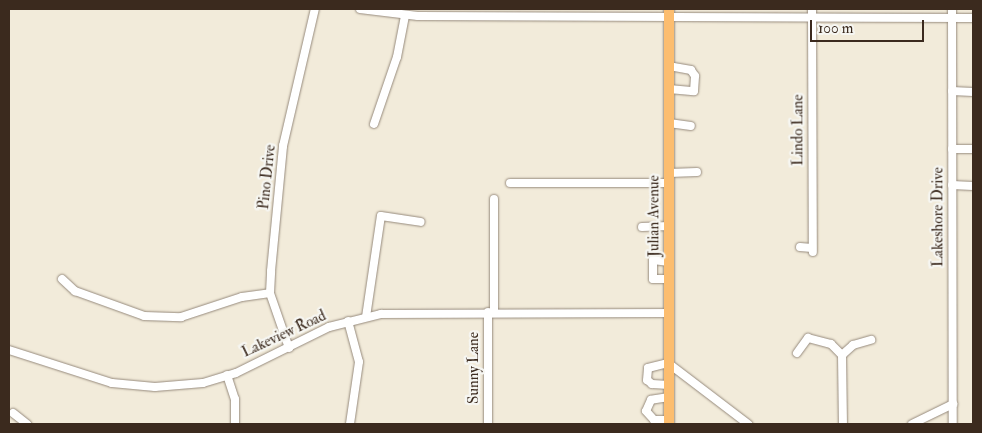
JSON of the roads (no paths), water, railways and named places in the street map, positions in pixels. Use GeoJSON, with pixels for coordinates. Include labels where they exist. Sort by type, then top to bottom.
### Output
{"type":"FeatureCollection","features":[{"type":"Feature","properties":{"kind":"main road","name":"Julian Avenue"},"geometry":{"type":"LineString","coordinates":[[669,14],[669,422]]}},
{"type":"Feature","properties":{"kind":"street","name":"Pino Drive"},"geometry":{"type":"LineString","coordinates":[[290,348],[270,293],[283,146],[315,9]]}},
{"type":"Feature","properties":{"kind":"street"},"geometry":{"type":"LineString","coordinates":[[360,9],[405,16],[669,14],[812,19],[973,18]]}},
{"type":"Feature","properties":{"kind":"street","name":"Lindo Lane"},"geometry":{"type":"LineString","coordinates":[[800,246],[812,250],[812,9]]}},
{"type":"Feature","properties":{"kind":"street","name":"Lakeshore Drive"},"geometry":{"type":"LineString","coordinates":[[952,9],[953,424]]}},
{"type":"Feature","properties":{"kind":"street"},"geometry":{"type":"LineString","coordinates":[[374,124],[397,57],[405,16]]}},
{"type":"Feature","properties":{"kind":"street"},"geometry":{"type":"LineString","coordinates":[[669,66],[691,70],[695,76],[694,91],[669,89]]}},
{"type":"Feature","properties":{"kind":"street"},"geometry":{"type":"LineString","coordinates":[[952,91],[973,92]]}},
{"type":"Feature","properties":{"kind":"street"},"geometry":{"type":"LineString","coordinates":[[669,123],[691,126]]}},
{"type":"Feature","properties":{"kind":"street"},"geometry":{"type":"LineString","coordinates":[[952,149],[973,148]]}},
{"type":"Feature","properties":{"kind":"street"},"geometry":{"type":"LineString","coordinates":[[510,183],[669,178],[696,172]]}},
{"type":"Feature","properties":{"kind":"street"},"geometry":{"type":"LineString","coordinates":[[952,185],[973,186]]}},
{"type":"Feature","properties":{"kind":"street","name":"Sunny Lane"},"geometry":{"type":"LineString","coordinates":[[488,424],[494,199]]}},
{"type":"Feature","properties":{"kind":"street"},"geometry":{"type":"LineString","coordinates":[[366,317],[380,216],[421,222]]}},
{"type":"Feature","properties":{"kind":"street"},"geometry":{"type":"LineString","coordinates":[[642,227],[669,226]]}},
{"type":"Feature","properties":{"kind":"street"},"geometry":{"type":"LineString","coordinates":[[669,262],[652,260],[653,279],[669,279]]}},
{"type":"Feature","properties":{"kind":"street"},"geometry":{"type":"LineString","coordinates":[[62,279],[74,291],[144,316],[182,317],[242,297],[270,293]]}},
{"type":"Feature","properties":{"kind":"street","name":"Lakeview Road"},"geometry":{"type":"LineString","coordinates":[[9,350],[112,383],[155,386],[203,383],[227,375],[290,348],[329,327],[366,317],[414,312],[668,313]]}},
{"type":"Feature","properties":{"kind":"street"},"geometry":{"type":"LineString","coordinates":[[348,321],[359,362],[350,424]]}},
{"type":"Feature","properties":{"kind":"street"},"geometry":{"type":"LineString","coordinates":[[796,353],[808,338],[831,344],[842,355],[843,424]]}},
{"type":"Feature","properties":{"kind":"street"},"geometry":{"type":"LineString","coordinates":[[842,355],[853,345],[871,340]]}},
{"type":"Feature","properties":{"kind":"street"},"geometry":{"type":"LineString","coordinates":[[669,385],[652,384],[647,380],[648,368],[668,363],[748,424]]}},
{"type":"Feature","properties":{"kind":"street"},"geometry":{"type":"LineString","coordinates":[[227,375],[235,399],[236,424]]}},
{"type":"Feature","properties":{"kind":"street"},"geometry":{"type":"LineString","coordinates":[[669,397],[651,400],[646,411],[654,420],[669,422]]}},
{"type":"Feature","properties":{"kind":"street"},"geometry":{"type":"LineString","coordinates":[[912,424],[953,404]]}},
{"type":"Feature","properties":{"kind":"street"},"geometry":{"type":"LineString","coordinates":[[13,414],[27,424]]}}]}
